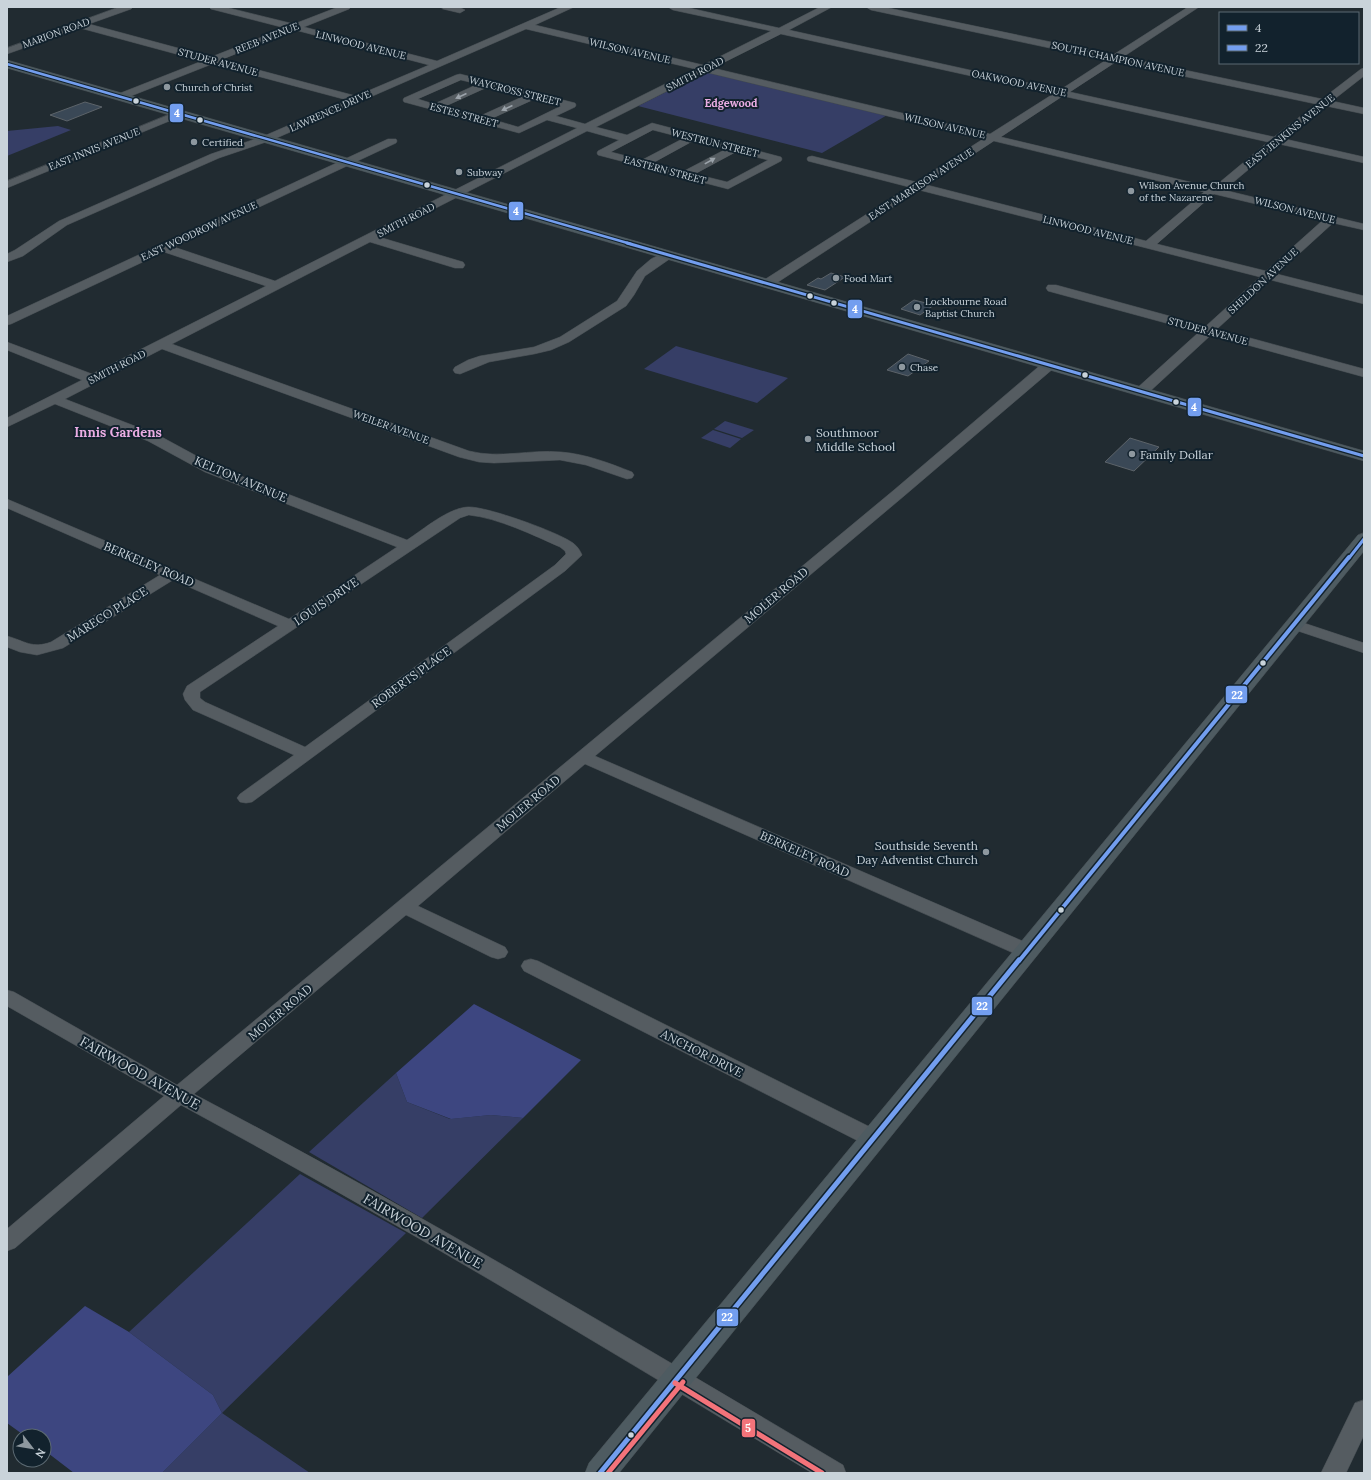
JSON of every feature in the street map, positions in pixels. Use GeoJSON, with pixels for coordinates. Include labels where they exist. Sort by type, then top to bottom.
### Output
{"type":"FeatureCollection","features":[{"type":"Feature","properties":{"kind":"main road"},"geometry":{"type":"LineString","coordinates":[[7,64],[268,138],[456,194],[1364,456]]}},
{"type":"Feature","properties":{"kind":"main road"},"geometry":{"type":"LineString","coordinates":[[600,1473],[1362,544]]}},
{"type":"Feature","properties":{"kind":"street","name":"MARION ROAD"},"geometry":{"type":"LineString","coordinates":[[7,51],[128,7]]}},
{"type":"Feature","properties":{"kind":"street","name":"LINWOOD AVENUE"},"geometry":{"type":"LineString","coordinates":[[214,7],[438,64]]}},
{"type":"Feature","properties":{"kind":"street","name":"REEB AVENUE"},"geometry":{"type":"LineString","coordinates":[[122,96],[346,7]]}},
{"type":"Feature","properties":{"kind":"street"},"geometry":{"type":"LineString","coordinates":[[446,7],[460,10]]}},
{"type":"Feature","properties":{"kind":"street","name":"LAWRENCE DRIVE"},"geometry":{"type":"LineString","coordinates":[[7,258],[19,253],[63,223],[216,156],[268,138],[569,7]]}},
{"type":"Feature","properties":{"kind":"street","name":"OAKWOOD AVENUE"},"geometry":{"type":"LineString","coordinates":[[673,7],[1364,160]]}},
{"type":"Feature","properties":{"kind":"street","name":"SMITH ROAD"},"geometry":{"type":"LineString","coordinates":[[7,423],[827,7]]}},
{"type":"Feature","properties":{"kind":"street","name":"SOUTH CHAMPION AVENUE"},"geometry":{"type":"LineString","coordinates":[[871,7],[1364,111]]}},
{"type":"Feature","properties":{"kind":"street","name":"EAST MARKISON AVENUE"},"geometry":{"type":"LineString","coordinates":[[768,283],[1194,7]]}},
{"type":"Feature","properties":{"kind":"street","name":"STUDER AVENUE"},"geometry":{"type":"LineString","coordinates":[[80,25],[356,100]]}},
{"type":"Feature","properties":{"kind":"street","name":"WILSON AVENUE"},"geometry":{"type":"LineString","coordinates":[[526,26],[1364,227]]}},
{"type":"Feature","properties":{"kind":"street","name":"EAST JENKINS AVENUE"},"geometry":{"type":"LineString","coordinates":[[1148,245],[1214,190],[1364,71]]}},
{"type":"Feature","properties":{"kind":"street","name":"WAYCROSS STREET"},"geometry":{"type":"LineString","coordinates":[[408,100],[460,77],[571,105],[546,117]]}},
{"type":"Feature","properties":{"kind":"street"},"geometry":{"type":"LineString","coordinates":[[435,107],[487,84]]}},
{"type":"Feature","properties":{"kind":"street"},"geometry":{"type":"LineString","coordinates":[[481,120],[533,96]]}},
{"type":"Feature","properties":{"kind":"street","name":"ESTES STREET"},"geometry":{"type":"LineString","coordinates":[[408,100],[519,130],[546,117]]}},
{"type":"Feature","properties":{"kind":"street","name":"EAST INNIS AVENUE"},"geometry":{"type":"LineString","coordinates":[[7,185],[180,113]]}},
{"type":"Feature","properties":{"kind":"street"},"geometry":{"type":"LineString","coordinates":[[546,117],[629,139]]}},
{"type":"Feature","properties":{"kind":"street","name":"WESTRUN STREET"},"geometry":{"type":"LineString","coordinates":[[629,139],[652,126],[777,158],[728,186]]}},
{"type":"Feature","properties":{"kind":"street"},"geometry":{"type":"LineString","coordinates":[[643,164],[693,137]]}},
{"type":"Feature","properties":{"kind":"street","name":"EASTERN STREET"},"geometry":{"type":"LineString","coordinates":[[629,139],[602,153],[728,186]]}},
{"type":"Feature","properties":{"kind":"street","name":"EAST WOODROW AVENUE"},"geometry":{"type":"LineString","coordinates":[[7,322],[392,141]]}},
{"type":"Feature","properties":{"kind":"street"},"geometry":{"type":"LineString","coordinates":[[686,175],[735,148]]}},
{"type":"Feature","properties":{"kind":"street","name":"LINWOOD AVENUE"},"geometry":{"type":"LineString","coordinates":[[812,159],[1364,300]]}},
{"type":"Feature","properties":{"kind":"street","name":"SHELDON AVENUE"},"geometry":{"type":"LineString","coordinates":[[1141,392],[1331,219]]}},
{"type":"Feature","properties":{"kind":"street"},"geometry":{"type":"LineString","coordinates":[[370,238],[459,266]]}},
{"type":"Feature","properties":{"kind":"street"},"geometry":{"type":"LineString","coordinates":[[164,248],[276,286]]}},
{"type":"Feature","properties":{"kind":"street"},"geometry":{"type":"LineString","coordinates":[[460,370],[468,364],[484,358],[502,354],[538,350],[560,342],[618,306],[629,294],[639,277],[649,267],[667,255]]}},
{"type":"Feature","properties":{"kind":"street","name":"STUDER AVENUE"},"geometry":{"type":"LineString","coordinates":[[1052,288],[1364,373]]}},
{"type":"Feature","properties":{"kind":"street","name":"WEILER AVENUE"},"geometry":{"type":"LineString","coordinates":[[161,344],[464,454],[479,458],[494,459],[545,456],[576,458],[627,475]]}},
{"type":"Feature","properties":{"kind":"street"},"geometry":{"type":"LineString","coordinates":[[7,346],[92,379]]}},
{"type":"Feature","properties":{"kind":"street","name":"MOLER ROAD"},"geometry":{"type":"LineString","coordinates":[[7,1242],[179,1095],[899,494],[1049,365]]}},
{"type":"Feature","properties":{"kind":"street","name":"KELTON AVENUE"},"geometry":{"type":"LineString","coordinates":[[54,399],[153,438],[210,468],[408,546]]}},
{"type":"Feature","properties":{"kind":"street","name":"BERKELEY ROAD"},"geometry":{"type":"LineString","coordinates":[[11,508],[172,574],[290,625]]}},
{"type":"Feature","properties":{"kind":"street","name":"LOUIS DRIVE"},"geometry":{"type":"LineString","coordinates":[[306,754],[199,706],[194,702],[191,696],[193,689],[455,515],[467,511],[479,512],[560,542],[570,547],[574,554]]}},
{"type":"Feature","properties":{"kind":"street","name":"ROBERTS PLACE"},"geometry":{"type":"LineString","coordinates":[[246,798],[560,568],[574,554]]}},
{"type":"Feature","properties":{"kind":"street","name":"MARECO PLACE"},"geometry":{"type":"LineString","coordinates":[[7,641],[32,651],[57,645],[172,574]]}},
{"type":"Feature","properties":{"kind":"street"},"geometry":{"type":"LineString","coordinates":[[1295,625],[1364,648]]}},
{"type":"Feature","properties":{"kind":"street","name":"BERKELEY ROAD"},"geometry":{"type":"LineString","coordinates":[[583,757],[1027,951]]}},
{"type":"Feature","properties":{"kind":"street"},"geometry":{"type":"LineString","coordinates":[[405,907],[498,952]]}},
{"type":"Feature","properties":{"kind":"street","name":"ANCHOR DRIVE"},"geometry":{"type":"LineString","coordinates":[[531,966],[874,1139]]}},
{"type":"Feature","properties":{"kind":"street","name":"FAIRWOOD AVENUE"},"geometry":{"type":"LineString","coordinates":[[7,998],[179,1095],[298,1159],[562,1309],[834,1473]]}},
{"type":"Feature","properties":{"kind":"street"},"geometry":{"type":"LineString","coordinates":[[1333,1473],[1364,1410]]}},
{"type":"Feature","properties":{"kind":"shaded area"},"geometry":{"type":"Polygon","coordinates":[[[709,70],[889,114],[822,153],[638,106],[709,70]]]}},
{"type":"Feature","properties":{"kind":"shaded area"},"geometry":{"type":"Polygon","coordinates":[[[58,126],[71,130],[7,156],[7,131],[58,126]]]}},
{"type":"Feature","properties":{"kind":"shaded area"},"geometry":{"type":"Polygon","coordinates":[[[676,346],[788,378],[757,403],[644,369],[676,346]]]}},
{"type":"Feature","properties":{"kind":"shaded area"},"geometry":{"type":"Polygon","coordinates":[[[725,421],[754,430],[742,438],[714,429],[725,421]]]}},
{"type":"Feature","properties":{"kind":"shaded area"},"geometry":{"type":"Polygon","coordinates":[[[713,430],[741,439],[730,448],[701,438],[713,430]]]}},
{"type":"Feature","properties":{"kind":"shaded area"},"geometry":{"type":"Polygon","coordinates":[[[474,1004],[581,1060],[523,1118],[491,1115],[451,1119],[407,1102],[396,1073],[474,1004]]]}},
{"type":"Feature","properties":{"kind":"shaded area"},"geometry":{"type":"Polygon","coordinates":[[[396,1073],[407,1102],[450,1119],[491,1115],[523,1118],[422,1218],[309,1152],[396,1073]]]}},
{"type":"Feature","properties":{"kind":"shaded area"},"geometry":{"type":"Polygon","coordinates":[[[300,1174],[406,1233],[222,1413],[213,1395],[129,1332],[300,1174]]]}},
{"type":"Feature","properties":{"kind":"shaded area"},"geometry":{"type":"Polygon","coordinates":[[[85,1306],[129,1332],[213,1395],[222,1413],[162,1473],[74,1473],[52,1456],[52,1428],[14,1428],[7,1423],[7,1377],[85,1306]]]}},
{"type":"Feature","properties":{"kind":"shaded area"},"geometry":{"type":"Polygon","coordinates":[[[222,1413],[310,1473],[162,1473],[222,1413]]]}},
{"type":"Feature","properties":{"kind":"building"},"geometry":{"type":"Polygon","coordinates":[[[85,102],[102,107],[67,121],[50,115],[85,102]]]}},
{"type":"Feature","properties":{"kind":"building"},"geometry":{"type":"Polygon","coordinates":[[[831,273],[845,277],[825,290],[807,285],[818,278],[821,279],[831,273]]]}},
{"type":"Feature","properties":{"kind":"building","name":"Lockbourne Road Baptist Church"},"geometry":{"type":"Polygon","coordinates":[[[914,300],[934,305],[920,315],[901,309],[914,300]]]}},
{"type":"Feature","properties":{"kind":"building","name":"Chase"},"geometry":{"type":"Polygon","coordinates":[[[908,354],[929,361],[908,376],[887,370],[908,354]]]}},
{"type":"Feature","properties":{"kind":"building","name":"Family Dollar"},"geometry":{"type":"Polygon","coordinates":[[[1130,438],[1159,447],[1134,471],[1105,462],[1130,438]]]}},
{"type":"Feature","properties":{"kind":"transit line","name":"4"},"geometry":{"type":"LineString","coordinates":[[7,64],[1364,456]]}},
{"type":"Feature","properties":{"kind":"transit line","name":"22"},"geometry":{"type":"LineString","coordinates":[[600,1473],[1364,539]]}},
{"type":"Feature","properties":{"kind":"transit line","name":"5"},"geometry":{"type":"LineString","coordinates":[[608,1473],[683,1382]]}},
{"type":"Feature","properties":{"kind":"transit line","name":"5"},"geometry":{"type":"LineString","coordinates":[[675,1383],[822,1473]]}},
{"type":"Feature","properties":{"kind":"place","name":"Church of Christ"},"geometry":{"type":"Point","coordinates":[167,87]}},
{"type":"Feature","properties":{"kind":"place","name":"Certified"},"geometry":{"type":"Point","coordinates":[194,142]}},
{"type":"Feature","properties":{"kind":"place","name":"Subway"},"geometry":{"type":"Point","coordinates":[459,172]}},
{"type":"Feature","properties":{"kind":"place","name":"Wilson Avenue Church of the Nazarene"},"geometry":{"type":"Point","coordinates":[1131,191]}},
{"type":"Feature","properties":{"kind":"place","name":"Food Mart"},"geometry":{"type":"Point","coordinates":[836,278]}},
{"type":"Feature","properties":{"kind":"place","name":"Lockbourne Road Baptist Church"},"geometry":{"type":"Point","coordinates":[917,307]}},
{"type":"Feature","properties":{"kind":"place","name":"Chase"},"geometry":{"type":"Point","coordinates":[902,367]}},
{"type":"Feature","properties":{"kind":"place","name":"Southmoor Middle School"},"geometry":{"type":"Point","coordinates":[808,439]}},
{"type":"Feature","properties":{"kind":"place","name":"Family Dollar"},"geometry":{"type":"Point","coordinates":[1132,454]}},
{"type":"Feature","properties":{"kind":"place","name":"Southside Seventh Day Adventist Church"},"geometry":{"type":"Point","coordinates":[986,852]}},
{"type":"Feature","properties":{"kind":"district","name":"Edgewood"},"geometry":{"type":"Point","coordinates":[731,103]}},
{"type":"Feature","properties":{"kind":"district","name":"Innis Gardens"},"geometry":{"type":"Point","coordinates":[118,432]}}]}
